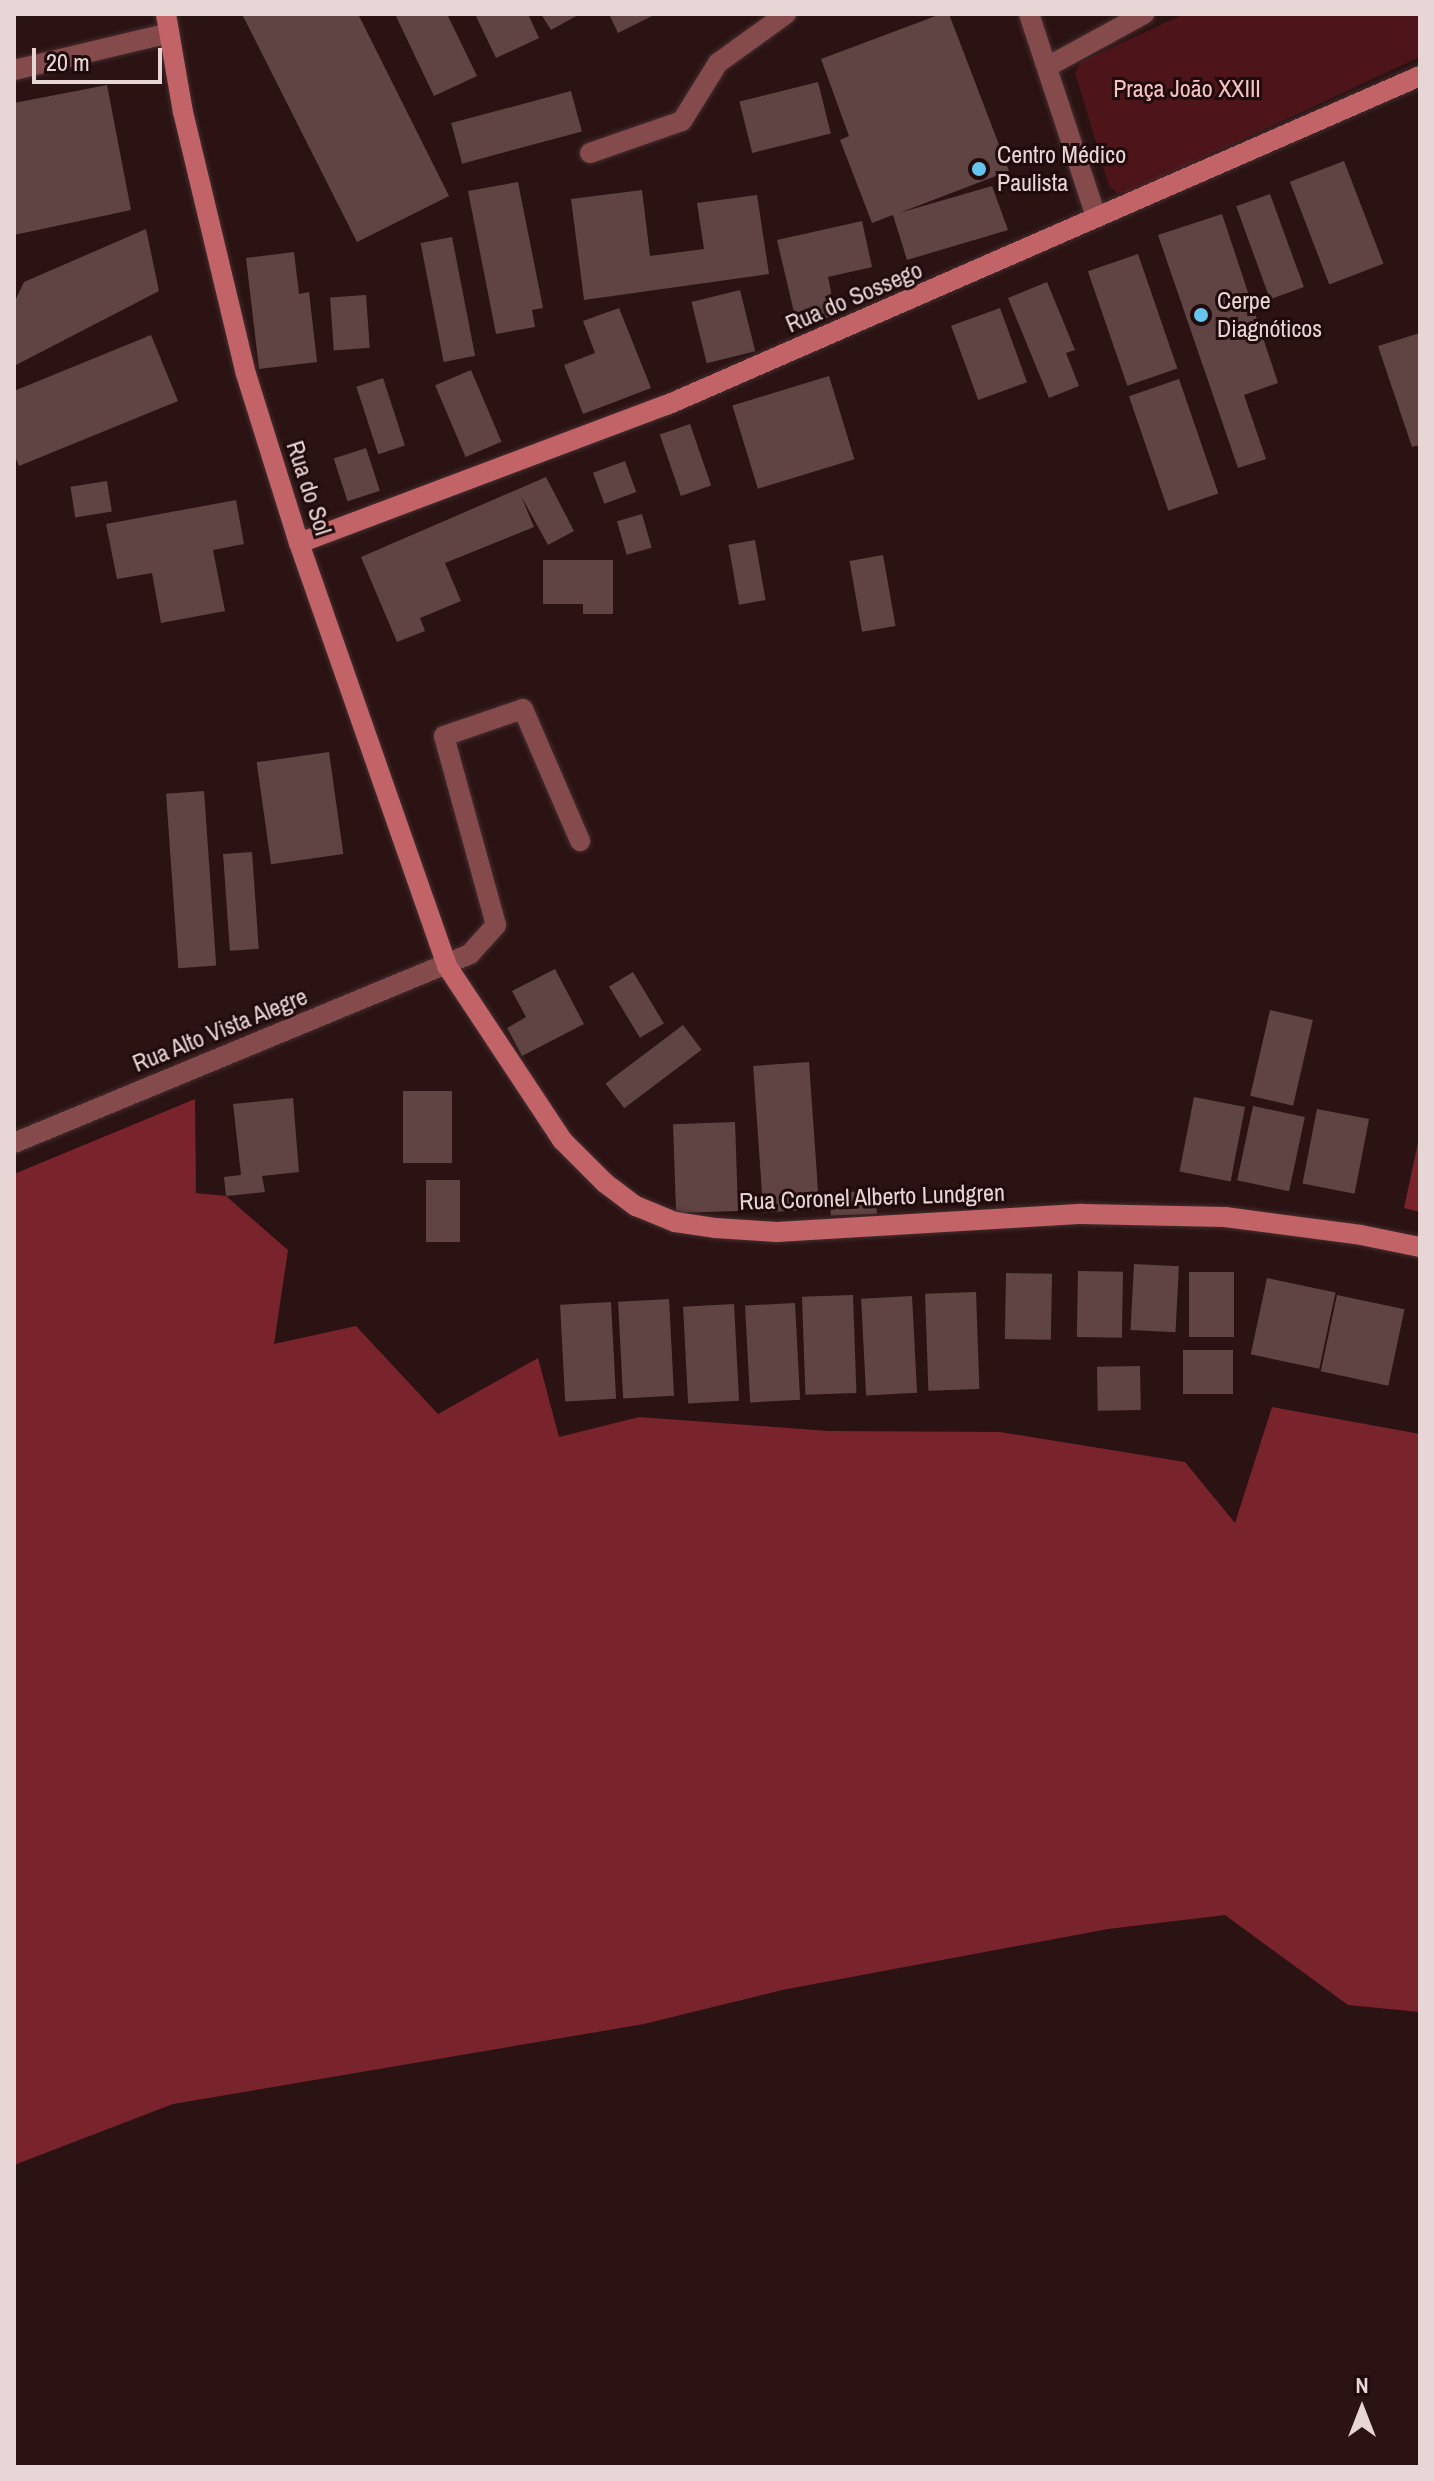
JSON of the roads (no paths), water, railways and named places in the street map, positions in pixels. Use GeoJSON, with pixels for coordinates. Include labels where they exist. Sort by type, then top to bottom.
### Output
{"type":"FeatureCollection","features":[{"type":"Feature","properties":{"kind":"main road","name":"Rua do Sol"},"geometry":{"type":"LineString","coordinates":[[168,24],[183,112],[246,374],[299,543],[447,966]]}},
{"type":"Feature","properties":{"kind":"main road","name":"Rua do Sossego"},"geometry":{"type":"LineString","coordinates":[[299,543],[667,405],[903,305],[1420,76]]}},
{"type":"Feature","properties":{"kind":"main road","name":"Rua Coronel Alberto Lundgren"},"geometry":{"type":"LineString","coordinates":[[447,966],[562,1140],[605,1183],[636,1206],[675,1222],[777,1232],[1082,1214],[1225,1217],[1361,1235],[1420,1247]]}},
{"type":"Feature","properties":{"kind":"street"},"geometry":{"type":"LineString","coordinates":[[590,153],[682,121],[718,63],[786,14]]}},
{"type":"Feature","properties":{"kind":"street"},"geometry":{"type":"LineString","coordinates":[[1029,14],[1096,217]]}},
{"type":"Feature","properties":{"kind":"street"},"geometry":{"type":"LineString","coordinates":[[1047,67],[1144,14]]}},
{"type":"Feature","properties":{"kind":"street"},"geometry":{"type":"LineString","coordinates":[[14,70],[168,24]]}},
{"type":"Feature","properties":{"kind":"street","name":"Rua Alto Vista Alegre"},"geometry":{"type":"LineString","coordinates":[[14,1143],[470,954],[496,925],[444,736],[523,709],[580,841]]}},
{"type":"Feature","properties":{"kind":"place","name":"Centro Médico Paulista"},"geometry":{"type":"Point","coordinates":[979,169]}},
{"type":"Feature","properties":{"kind":"place","name":"Cerpe Diagnóticos"},"geometry":{"type":"Point","coordinates":[1201,315]}},
{"type":"Feature","properties":{"kind":"park label","name":"Praça João XXIII"},"geometry":{"type":"Point","coordinates":[1187,89]}}]}
